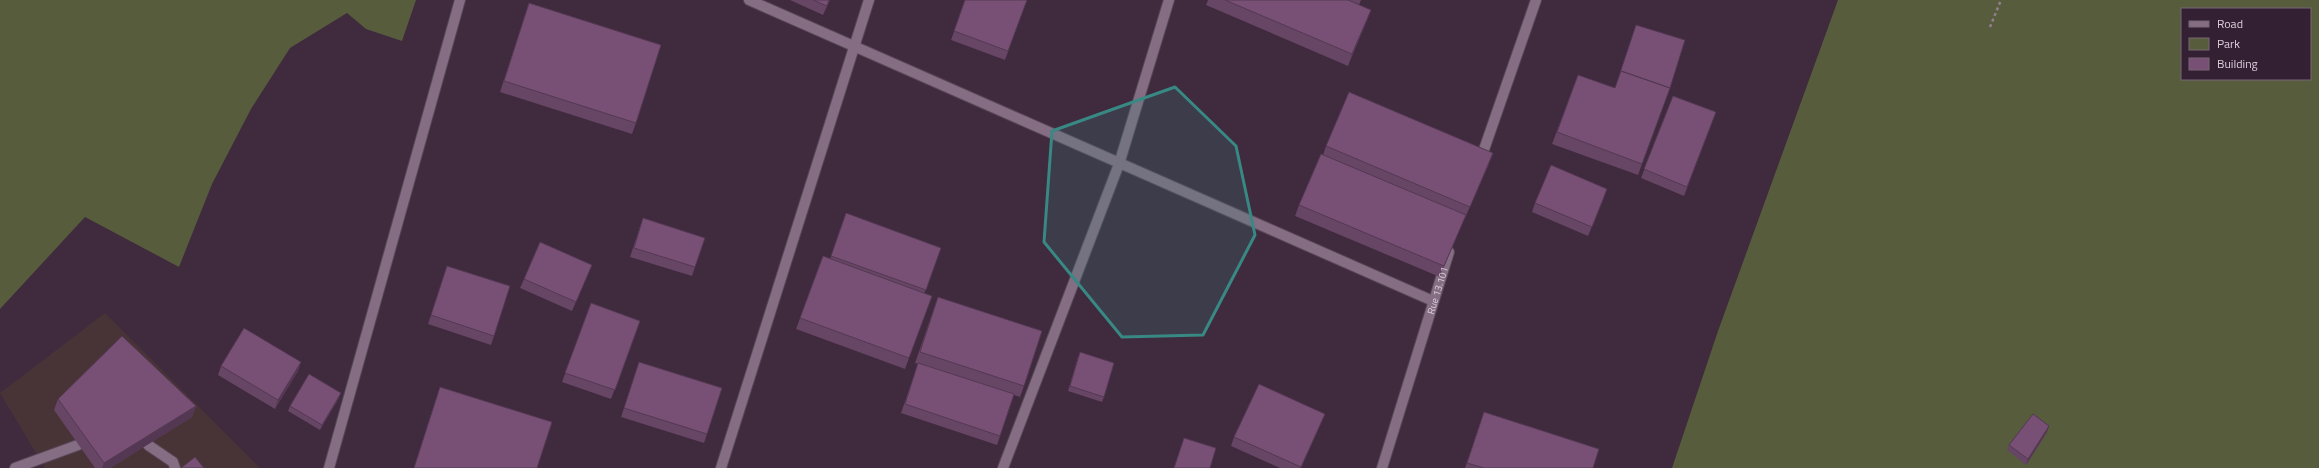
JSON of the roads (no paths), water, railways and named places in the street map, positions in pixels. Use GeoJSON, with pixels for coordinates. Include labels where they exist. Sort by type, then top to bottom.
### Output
{"type":"FeatureCollection","features":[{"type":"Feature","properties":{"kind":"street"},"geometry":{"type":"LineString","coordinates":[[329,468],[460,0]]}},
{"type":"Feature","properties":{"kind":"street"},"geometry":{"type":"LineString","coordinates":[[749,0],[1433,301]]}},
{"type":"Feature","properties":{"kind":"street"},"geometry":{"type":"LineString","coordinates":[[721,468],[856,47],[869,0]]}},
{"type":"Feature","properties":{"kind":"street"},"geometry":{"type":"LineString","coordinates":[[1003,468],[1119,164],[1169,0]]}},
{"type":"Feature","properties":{"kind":"street"},"geometry":{"type":"LineString","coordinates":[[1476,173],[1536,0]]}},
{"type":"Feature","properties":{"kind":"street","name":"Rue 13.101"},"geometry":{"type":"LineString","coordinates":[[1382,468],[1453,241]]}},
{"type":"Feature","properties":{"kind":"street"},"geometry":{"type":"LineString","coordinates":[[15,468],[78,445]]}},
{"type":"Feature","properties":{"kind":"street"},"geometry":{"type":"LineString","coordinates":[[148,445],[173,462],[176,468]]}}]}
